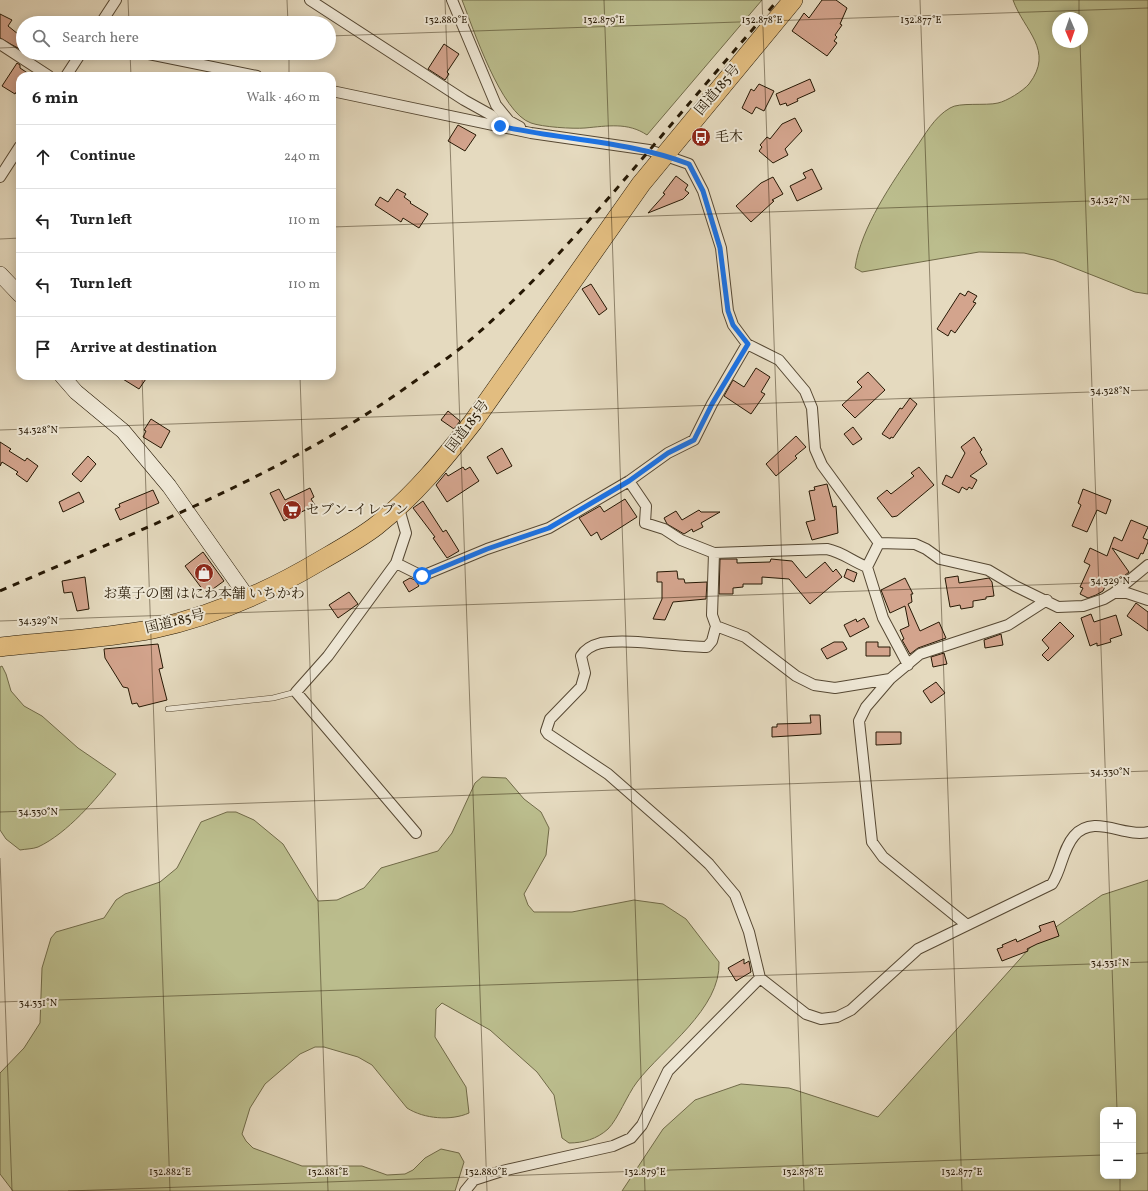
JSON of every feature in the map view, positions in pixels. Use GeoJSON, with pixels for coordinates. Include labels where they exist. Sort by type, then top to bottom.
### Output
{"type":"FeatureCollection","features":[{"type":"Feature","properties":{"kind":"highway","name":"国道185号"},"geometry":{"type":"LineString","coordinates":[[0,647],[125,633],[192,619],[248,598],[301,573],[376,526],[433,472],[473,422],[640,184],[793,0]]}},
{"type":"Feature","properties":{"kind":"street"},"geometry":{"type":"LineString","coordinates":[[106,16],[116,0]]}},
{"type":"Feature","properties":{"kind":"street"},"geometry":{"type":"LineString","coordinates":[[310,0],[335,16]]}},
{"type":"Feature","properties":{"kind":"street"},"geometry":{"type":"LineString","coordinates":[[452,0],[496,105],[509,121],[531,132]]}},
{"type":"Feature","properties":{"kind":"street"},"geometry":{"type":"LineString","coordinates":[[336,17],[464,100],[491,115],[500,126]]}},
{"type":"Feature","properties":{"kind":"street"},"geometry":{"type":"LineString","coordinates":[[0,44],[16,54]]}},
{"type":"Feature","properties":{"kind":"street"},"geometry":{"type":"LineString","coordinates":[[24,60],[43,72]]}},
{"type":"Feature","properties":{"kind":"street"},"geometry":{"type":"LineString","coordinates":[[69,72],[76,60]]}},
{"type":"Feature","properties":{"kind":"street"},"geometry":{"type":"LineString","coordinates":[[178,60],[237,72]]}},
{"type":"Feature","properties":{"kind":"street"},"geometry":{"type":"LineString","coordinates":[[336,92],[531,132],[649,150],[689,164],[703,191],[720,248],[728,311],[733,325],[748,344],[779,360],[805,391],[812,408],[815,449],[822,465],[879,543]]}},
{"type":"Feature","properties":{"kind":"street"},"geometry":{"type":"LineString","coordinates":[[0,177],[16,152]]}},
{"type":"Feature","properties":{"kind":"street"},"geometry":{"type":"LineString","coordinates":[[0,274],[16,291]]}},
{"type":"Feature","properties":{"kind":"street"},"geometry":{"type":"LineString","coordinates":[[396,563],[422,576],[487,549],[549,528],[629,481],[668,453],[694,440],[712,404],[748,344]]}},
{"type":"Feature","properties":{"kind":"street"},"geometry":{"type":"LineString","coordinates":[[66,380],[76,392],[123,431],[170,486],[248,598]]}},
{"type":"Feature","properties":{"kind":"street"},"geometry":{"type":"LineString","coordinates":[[629,481],[646,506],[645,523],[664,529],[680,540],[714,553],[827,549],[839,551],[851,561],[867,567]]}},
{"type":"Feature","properties":{"kind":"street"},"geometry":{"type":"LineString","coordinates":[[398,505],[406,533],[396,563],[328,656],[296,692],[416,833]]}},
{"type":"Feature","properties":{"kind":"street"},"geometry":{"type":"LineString","coordinates":[[879,543],[867,567],[883,618],[908,665]]}},
{"type":"Feature","properties":{"kind":"street"},"geometry":{"type":"LineString","coordinates":[[879,543],[915,544],[926,549],[940,559],[988,570],[1015,586],[1047,600],[1058,607],[1083,606],[1114,593],[1148,565]]}},
{"type":"Feature","properties":{"kind":"street"},"geometry":{"type":"LineString","coordinates":[[714,553],[712,615],[716,626],[712,641],[707,647],[631,643],[602,643],[590,647],[581,656],[585,673],[581,687],[550,719],[546,731],[548,734],[608,774],[680,836],[709,864],[735,895],[750,932],[760,978],[806,1014],[821,1019],[837,1017],[851,1010],[918,949],[1052,884],[1059,874],[1067,847],[1075,836],[1085,828],[1098,826],[1140,834],[1148,832]]}},
{"type":"Feature","properties":{"kind":"street"},"geometry":{"type":"LineString","coordinates":[[1114,593],[1127,593],[1148,600]]}},
{"type":"Feature","properties":{"kind":"street"},"geometry":{"type":"LineString","coordinates":[[967,925],[883,858],[872,842],[859,721],[866,707],[890,679],[920,654],[1008,625],[1047,600]]}},
{"type":"Feature","properties":{"kind":"street"},"geometry":{"type":"LineString","coordinates":[[716,626],[745,637],[796,676],[814,685],[834,688],[890,679]]}},
{"type":"Feature","properties":{"kind":"street"},"geometry":{"type":"LineString","coordinates":[[465,1191],[474,1180],[613,1146],[631,1138],[642,1125],[668,1071],[760,978]]}},
{"type":"Feature","properties":{"kind":"lane"},"geometry":{"type":"LineString","coordinates":[[168,709],[273,698],[296,692]]}},
{"type":"Feature","properties":{"kind":"green space"},"geometry":{"type":"Polygon","coordinates":[[[462,0],[762,0],[647,135],[632,128],[617,126],[573,128],[542,126],[531,123],[520,116],[509,104],[489,68],[462,0]]]}},
{"type":"Feature","properties":{"kind":"green space"},"geometry":{"type":"Polygon","coordinates":[[[1013,0],[1148,0],[1148,294],[1135,292],[1054,260],[1024,253],[979,252],[862,272],[855,268],[858,253],[864,237],[887,191],[926,132],[939,116],[954,106],[993,104],[1002,102],[1019,93],[1029,84],[1036,72],[1039,61],[1035,41],[1013,0]]]}},
{"type":"Feature","properties":{"kind":"green space"},"geometry":{"type":"Polygon","coordinates":[[[2,666],[11,691],[24,706],[42,716],[78,748],[116,774],[81,815],[60,833],[38,847],[20,850],[6,839],[0,830],[0,667],[2,666]]]}},
{"type":"Feature","properties":{"kind":"green space"},"geometry":{"type":"Polygon","coordinates":[[[482,777],[506,778],[524,799],[541,812],[549,828],[546,855],[524,894],[528,905],[534,912],[572,912],[634,900],[663,904],[686,919],[719,962],[717,979],[711,996],[701,1012],[637,1082],[612,1125],[608,1129],[590,1140],[569,1143],[562,1138],[554,1095],[537,1072],[490,1030],[442,1003],[436,1009],[435,1037],[466,1087],[469,1113],[462,1116],[438,1118],[421,1115],[414,1112],[407,1108],[372,1065],[358,1057],[324,1047],[315,1047],[300,1054],[265,1084],[250,1108],[242,1134],[253,1148],[302,1166],[362,1166],[387,1175],[405,1174],[413,1170],[425,1158],[441,1149],[459,1153],[464,1162],[455,1191],[13,1191],[0,1174],[0,1073],[24,1048],[40,1023],[42,968],[51,938],[56,932],[104,918],[116,900],[125,894],[160,882],[177,868],[201,822],[227,812],[236,812],[254,820],[283,844],[318,901],[337,900],[364,888],[381,868],[438,851],[452,833],[475,783],[482,777]]]}},
{"type":"Feature","properties":{"kind":"green space"},"geometry":{"type":"Polygon","coordinates":[[[1148,880],[1148,1191],[622,1191],[663,1129],[695,1100],[741,1084],[789,1088],[878,1117],[1037,940],[1102,895],[1148,880]]]}},
{"type":"Feature","properties":{"kind":"building"},"geometry":{"type":"Polygon","coordinates":[[[822,0],[836,0],[847,8],[840,24],[842,25],[835,35],[837,37],[834,41],[837,43],[827,56],[792,31],[804,13],[809,18],[822,0]]]}},
{"type":"Feature","properties":{"kind":"building"},"geometry":{"type":"Polygon","coordinates":[[[0,14],[12,20],[8,26],[16,32],[16,47],[0,38],[0,14]]]}},
{"type":"Feature","properties":{"kind":"building"},"geometry":{"type":"Polygon","coordinates":[[[444,44],[459,54],[447,72],[449,74],[445,80],[428,69],[444,44]]]}},
{"type":"Feature","properties":{"kind":"building"},"geometry":{"type":"Polygon","coordinates":[[[17,63],[20,65],[20,68],[26,72],[16,72],[15,94],[2,86],[17,63]]]}},
{"type":"Feature","properties":{"kind":"building"},"geometry":{"type":"Polygon","coordinates":[[[810,79],[815,91],[797,99],[798,101],[787,106],[786,103],[780,105],[776,94],[810,79]]]}},
{"type":"Feature","properties":{"kind":"building"},"geometry":{"type":"Polygon","coordinates":[[[759,84],[774,91],[764,111],[756,107],[752,114],[742,108],[751,89],[754,91],[759,84]]]}},
{"type":"Feature","properties":{"kind":"building"},"geometry":{"type":"Polygon","coordinates":[[[795,118],[802,131],[785,149],[788,155],[773,163],[759,151],[762,147],[760,145],[767,137],[770,139],[782,124],[795,118]]]}},
{"type":"Feature","properties":{"kind":"building"},"geometry":{"type":"Polygon","coordinates":[[[458,125],[476,135],[465,151],[448,141],[458,125]]]}},
{"type":"Feature","properties":{"kind":"building"},"geometry":{"type":"Polygon","coordinates":[[[812,169],[822,189],[797,201],[790,186],[806,178],[803,173],[812,169]]]}},
{"type":"Feature","properties":{"kind":"building"},"geometry":{"type":"Polygon","coordinates":[[[676,176],[688,185],[685,190],[689,193],[683,199],[648,213],[665,194],[663,193],[676,176]]]}},
{"type":"Feature","properties":{"kind":"building"},"geometry":{"type":"Polygon","coordinates":[[[773,177],[783,194],[772,200],[774,201],[751,222],[736,206],[761,183],[773,177]]]}},
{"type":"Feature","properties":{"kind":"building"},"geometry":{"type":"Polygon","coordinates":[[[397,189],[406,194],[404,197],[411,202],[410,203],[428,214],[419,228],[403,218],[401,222],[375,205],[380,197],[388,202],[397,189]]]}},
{"type":"Feature","properties":{"kind":"building"},"geometry":{"type":"Polygon","coordinates":[[[591,284],[607,309],[599,315],[582,289],[591,284]]]}},
{"type":"Feature","properties":{"kind":"building"},"geometry":{"type":"Polygon","coordinates":[[[968,291],[977,296],[973,302],[976,303],[955,333],[951,330],[948,336],[937,329],[960,293],[965,296],[968,291]]]}},
{"type":"Feature","properties":{"kind":"building"},"geometry":{"type":"Polygon","coordinates":[[[756,368],[770,377],[761,392],[765,394],[751,414],[724,396],[733,380],[744,387],[756,368]]]}},
{"type":"Feature","properties":{"kind":"building"},"geometry":{"type":"Polygon","coordinates":[[[868,372],[885,390],[855,418],[842,405],[862,387],[857,382],[868,372]]]}},
{"type":"Feature","properties":{"kind":"building"},"geometry":{"type":"Polygon","coordinates":[[[124,380],[145,380],[139,389],[124,380]]]}},
{"type":"Feature","properties":{"kind":"building"},"geometry":{"type":"Polygon","coordinates":[[[910,398],[917,404],[893,438],[891,437],[890,439],[882,434],[900,408],[902,409],[910,398]]]}},
{"type":"Feature","properties":{"kind":"building"},"geometry":{"type":"Polygon","coordinates":[[[448,411],[460,421],[454,429],[441,420],[448,411]]]}},
{"type":"Feature","properties":{"kind":"building"},"geometry":{"type":"Polygon","coordinates":[[[151,419],[170,431],[161,448],[143,437],[146,431],[144,430],[151,419]]]}},
{"type":"Feature","properties":{"kind":"building"},"geometry":{"type":"Polygon","coordinates":[[[853,427],[862,439],[853,445],[844,434],[853,427]]]}},
{"type":"Feature","properties":{"kind":"building"},"geometry":{"type":"Polygon","coordinates":[[[796,436],[806,447],[795,456],[797,458],[776,476],[766,464],[796,436]]]}},
{"type":"Feature","properties":{"kind":"building"},"geometry":{"type":"Polygon","coordinates":[[[974,437],[982,450],[980,452],[987,464],[970,476],[977,480],[972,489],[969,487],[967,490],[962,487],[959,493],[942,484],[946,475],[952,478],[965,453],[961,447],[974,437]]]}},
{"type":"Feature","properties":{"kind":"building"},"geometry":{"type":"Polygon","coordinates":[[[0,442],[11,449],[9,451],[25,461],[27,458],[38,466],[27,482],[16,474],[18,472],[2,462],[0,466],[0,442]]]}},
{"type":"Feature","properties":{"kind":"building"},"geometry":{"type":"Polygon","coordinates":[[[502,448],[512,466],[497,474],[487,457],[502,448]]]}},
{"type":"Feature","properties":{"kind":"building"},"geometry":{"type":"Polygon","coordinates":[[[88,456],[96,464],[81,482],[72,474],[88,456]]]}},
{"type":"Feature","properties":{"kind":"building"},"geometry":{"type":"Polygon","coordinates":[[[463,467],[465,470],[470,467],[479,481],[447,502],[436,485],[446,473],[448,476],[463,467]]]}},
{"type":"Feature","properties":{"kind":"building"},"geometry":{"type":"Polygon","coordinates":[[[919,467],[934,485],[897,516],[892,517],[877,498],[887,490],[891,494],[914,476],[911,473],[919,467]]]}},
{"type":"Feature","properties":{"kind":"building"},"geometry":{"type":"Polygon","coordinates":[[[827,484],[833,507],[836,506],[838,533],[812,540],[806,522],[815,520],[809,491],[815,490],[814,487],[827,484]]]}},
{"type":"Feature","properties":{"kind":"building","name":"セブン-イレブン"},"geometry":{"type":"Polygon","coordinates":[[[310,488],[314,497],[311,499],[315,505],[284,521],[270,493],[279,489],[285,500],[310,488]]]}},
{"type":"Feature","properties":{"kind":"building"},"geometry":{"type":"Polygon","coordinates":[[[1083,489],[1111,500],[1106,514],[1097,510],[1087,532],[1072,526],[1081,505],[1078,503],[1083,489]]]}},
{"type":"Feature","properties":{"kind":"building"},"geometry":{"type":"Polygon","coordinates":[[[153,490],[159,503],[120,520],[115,509],[120,507],[119,504],[153,490]]]}},
{"type":"Feature","properties":{"kind":"building"},"geometry":{"type":"Polygon","coordinates":[[[79,492],[84,502],[63,512],[59,502],[79,492]]]}},
{"type":"Feature","properties":{"kind":"building"},"geometry":{"type":"Polygon","coordinates":[[[625,499],[637,517],[601,540],[597,532],[591,536],[579,518],[600,506],[604,512],[625,499]]]}},
{"type":"Feature","properties":{"kind":"building"},"geometry":{"type":"Polygon","coordinates":[[[423,501],[443,532],[446,530],[459,551],[447,558],[433,538],[435,537],[413,508],[423,501]]]}},
{"type":"Feature","properties":{"kind":"building"},"geometry":{"type":"Polygon","coordinates":[[[699,510],[701,512],[720,512],[701,523],[703,527],[693,532],[692,529],[684,534],[667,524],[664,518],[676,511],[682,520],[699,510]]]}},
{"type":"Feature","properties":{"kind":"building"},"geometry":{"type":"Polygon","coordinates":[[[1131,520],[1148,527],[1143,538],[1148,540],[1148,542],[1143,554],[1141,553],[1138,559],[1112,548],[1129,572],[1114,584],[1109,578],[1103,591],[1096,595],[1088,598],[1080,594],[1083,588],[1080,587],[1090,565],[1084,562],[1090,548],[1107,556],[1114,537],[1122,541],[1131,520]]]}},
{"type":"Feature","properties":{"kind":"building","name":"お菓子の園 はにわ本舗 いちかわ"},"geometry":{"type":"Polygon","coordinates":[[[203,552],[224,581],[206,594],[185,566],[203,552]]]}},
{"type":"Feature","properties":{"kind":"building"},"geometry":{"type":"Polygon","coordinates":[[[720,559],[737,559],[737,563],[770,562],[771,559],[792,561],[806,578],[825,562],[833,572],[836,569],[842,577],[810,604],[789,579],[762,577],[762,584],[743,584],[743,587],[733,588],[733,594],[719,594],[720,559]]]}},
{"type":"Feature","properties":{"kind":"building"},"geometry":{"type":"Polygon","coordinates":[[[847,569],[857,573],[854,582],[844,577],[847,569]]]}},
{"type":"Feature","properties":{"kind":"building"},"geometry":{"type":"Polygon","coordinates":[[[677,571],[678,579],[684,579],[685,583],[707,582],[706,599],[673,602],[665,620],[653,619],[662,599],[662,582],[657,582],[657,572],[677,571]]]}},
{"type":"Feature","properties":{"kind":"building"},"geometry":{"type":"Polygon","coordinates":[[[958,576],[959,583],[989,578],[992,582],[994,596],[973,601],[973,607],[961,609],[960,605],[950,607],[945,578],[958,576]]]}},
{"type":"Feature","properties":{"kind":"building"},"geometry":{"type":"Polygon","coordinates":[[[85,577],[89,609],[77,611],[72,592],[64,593],[62,581],[85,577]]]}},
{"type":"Feature","properties":{"kind":"building"},"geometry":{"type":"Polygon","coordinates":[[[410,578],[415,580],[419,586],[409,592],[403,582],[410,578]]]}},
{"type":"Feature","properties":{"kind":"building"},"geometry":{"type":"Polygon","coordinates":[[[905,578],[913,594],[911,594],[912,602],[908,604],[920,631],[939,622],[946,638],[918,648],[910,654],[902,640],[904,639],[900,630],[909,626],[905,606],[890,613],[881,590],[905,578]]]}},
{"type":"Feature","properties":{"kind":"building"},"geometry":{"type":"Polygon","coordinates":[[[349,592],[358,604],[338,618],[329,605],[349,592]]]}},
{"type":"Feature","properties":{"kind":"building"},"geometry":{"type":"Polygon","coordinates":[[[1136,603],[1148,612],[1148,631],[1127,616],[1136,603]]]}},
{"type":"Feature","properties":{"kind":"building"},"geometry":{"type":"Polygon","coordinates":[[[1091,614],[1094,622],[1116,615],[1122,635],[1110,639],[1111,642],[1097,646],[1097,643],[1090,646],[1081,618],[1091,614]]]}},
{"type":"Feature","properties":{"kind":"building"},"geometry":{"type":"Polygon","coordinates":[[[864,618],[869,627],[850,637],[844,625],[856,619],[857,622],[864,618]]]}},
{"type":"Feature","properties":{"kind":"building"},"geometry":{"type":"Polygon","coordinates":[[[1060,622],[1074,636],[1048,661],[1042,655],[1049,648],[1042,640],[1060,622]]]}},
{"type":"Feature","properties":{"kind":"building"},"geometry":{"type":"Polygon","coordinates":[[[1001,634],[1003,645],[985,648],[984,640],[1001,634]]]}},
{"type":"Feature","properties":{"kind":"building"},"geometry":{"type":"Polygon","coordinates":[[[834,642],[843,642],[847,649],[827,659],[821,649],[834,642]]]}},
{"type":"Feature","properties":{"kind":"building"},"geometry":{"type":"Polygon","coordinates":[[[866,642],[878,642],[878,647],[890,647],[890,656],[866,656],[866,642]]]}},
{"type":"Feature","properties":{"kind":"building"},"geometry":{"type":"Polygon","coordinates":[[[158,644],[163,668],[159,669],[167,700],[139,707],[137,703],[132,704],[128,688],[123,687],[105,658],[104,649],[158,644]]]}},
{"type":"Feature","properties":{"kind":"building"},"geometry":{"type":"Polygon","coordinates":[[[944,653],[947,664],[933,667],[931,657],[944,653]]]}},
{"type":"Feature","properties":{"kind":"building"},"geometry":{"type":"Polygon","coordinates":[[[936,682],[945,693],[931,703],[923,691],[936,682]]]}},
{"type":"Feature","properties":{"kind":"building"},"geometry":{"type":"Polygon","coordinates":[[[810,715],[820,715],[821,734],[772,737],[772,727],[777,727],[777,724],[811,723],[810,715]]]}},
{"type":"Feature","properties":{"kind":"building"},"geometry":{"type":"Polygon","coordinates":[[[876,732],[901,732],[901,744],[876,745],[876,732]]]}},
{"type":"Feature","properties":{"kind":"building"},"geometry":{"type":"Polygon","coordinates":[[[1054,921],[1059,936],[1037,944],[1027,949],[1028,951],[1002,961],[997,949],[1003,947],[1002,945],[1016,939],[1017,942],[1041,931],[1039,926],[1054,921]]]}},
{"type":"Feature","properties":{"kind":"building"},"geometry":{"type":"Polygon","coordinates":[[[744,959],[744,964],[749,961],[751,972],[736,981],[728,968],[744,959]]]}},
{"type":"Feature","properties":{"kind":"railway"},"geometry":{"type":"LineString","coordinates":[[0,591],[217,496],[270,469],[322,441],[373,410],[457,351],[512,302],[559,253],[604,203],[778,0]]}},
{"type":"Feature","properties":{"kind":"place","name":"毛木"},"geometry":{"type":"Point","coordinates":[701,137]}},
{"type":"Feature","properties":{"kind":"place","name":"セブン-イレブン"},"geometry":{"type":"Point","coordinates":[292,510]}},
{"type":"Feature","properties":{"kind":"place","name":"お菓子の園 はにわ本舗 いちかわ"},"geometry":{"type":"Point","coordinates":[204,573]}},
{"type":"Feature","properties":{"kind":"route"},"geometry":{"type":"LineString","coordinates":[[422,576],[487,549],[549,528],[629,481],[668,453],[694,440],[712,404],[748,344],[733,325],[728,311],[727,287],[720,248],[703,191],[689,164],[649,150],[500,126]]}}]}
